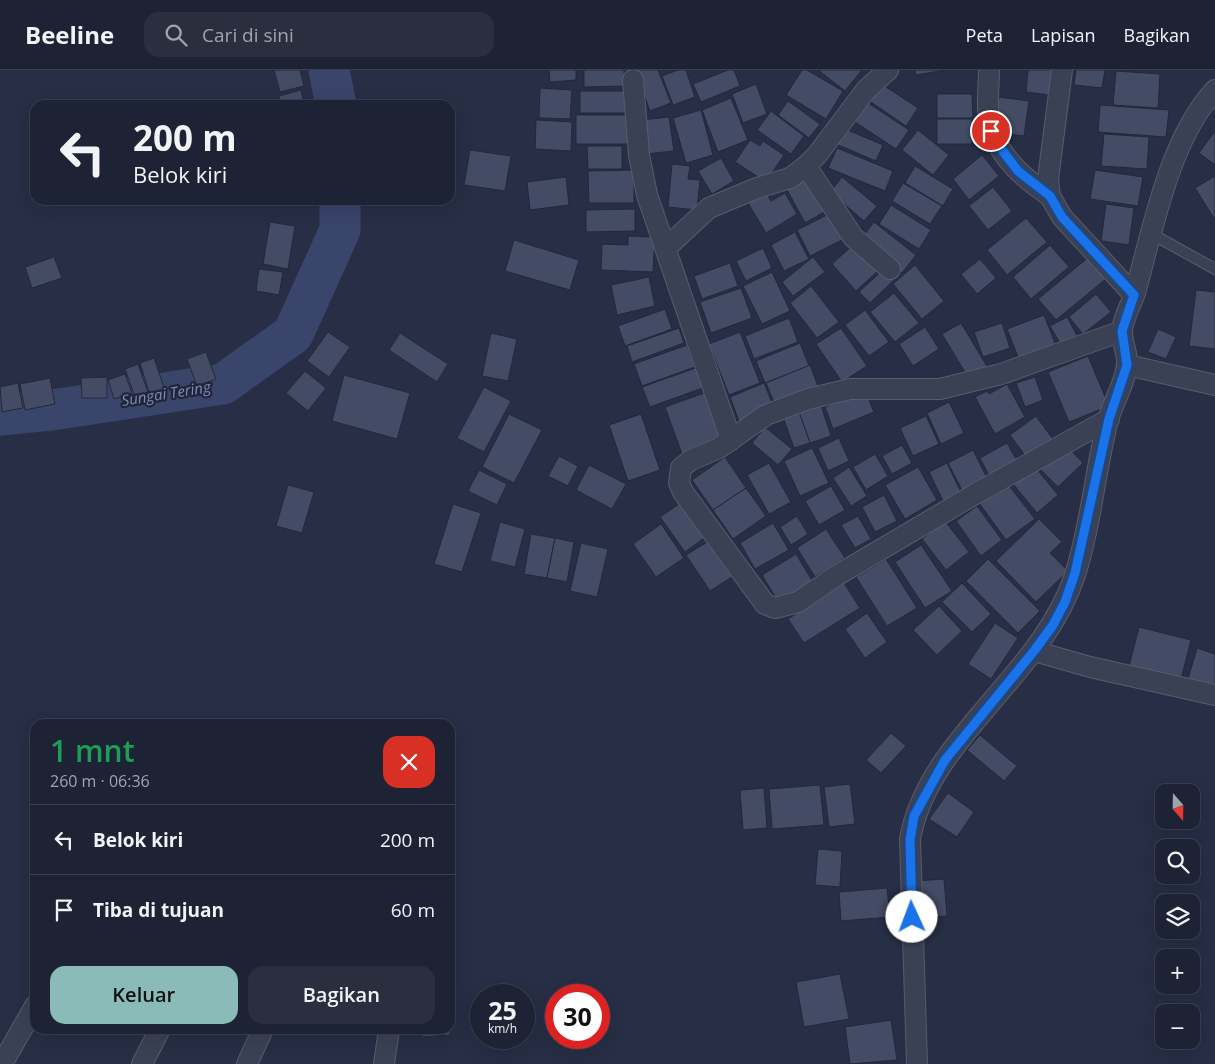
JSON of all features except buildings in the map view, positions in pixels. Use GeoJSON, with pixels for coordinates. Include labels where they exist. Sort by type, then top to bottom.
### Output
{"type":"FeatureCollection","features":[{"type":"Feature","properties":{"kind":"street"},"geometry":{"type":"LineString","coordinates":[[666,248],[709,208],[757,188],[790,178],[806,166],[817,155],[866,90],[888,70]]}},
{"type":"Feature","properties":{"kind":"street"},"geometry":{"type":"LineString","coordinates":[[989,70],[989,120],[991,131],[1002,150],[1018,171],[1050,196],[1062,217],[1134,295]]}},
{"type":"Feature","properties":{"kind":"street"},"geometry":{"type":"LineString","coordinates":[[1050,196],[1048,178],[1062,70]]}},
{"type":"Feature","properties":{"kind":"street"},"geometry":{"type":"LineString","coordinates":[[633,80],[638,155],[647,194],[731,440]]}},
{"type":"Feature","properties":{"kind":"street"},"geometry":{"type":"LineString","coordinates":[[917,1064],[910,840],[914,816],[945,760],[1034,651],[1065,602],[1075,573],[1109,419],[1127,365],[1122,331],[1134,295],[1150,233],[1166,182],[1192,123],[1215,90]]}},
{"type":"Feature","properties":{"kind":"street"},"geometry":{"type":"LineString","coordinates":[[806,166],[853,237],[890,269]]}},
{"type":"Feature","properties":{"kind":"street"},"geometry":{"type":"LineString","coordinates":[[1109,419],[836,576],[798,602],[775,608],[765,604],[678,483],[681,468],[731,440],[766,415],[808,400],[850,389],[940,389],[1001,374],[1122,331]]}},
{"type":"Feature","properties":{"kind":"street"},"geometry":{"type":"LineString","coordinates":[[1127,365],[1215,385]]}},
{"type":"Feature","properties":{"kind":"street"},"geometry":{"type":"LineString","coordinates":[[1034,651],[1090,667],[1215,695]]}},
{"type":"Feature","properties":{"kind":"street"},"geometry":{"type":"LineString","coordinates":[[2,1064],[30,1015]]}},
{"type":"Feature","properties":{"kind":"street"},"geometry":{"type":"LineString","coordinates":[[142,1064],[157,1034]]}},
{"type":"Feature","properties":{"kind":"street"},"geometry":{"type":"LineString","coordinates":[[247,1064],[261,1034]]}},
{"type":"Feature","properties":{"kind":"street"},"geometry":{"type":"LineString","coordinates":[[384,1064],[388,1034]]}},
{"type":"Feature","properties":{"kind":"lane"},"geometry":{"type":"LineString","coordinates":[[1150,233],[1215,269]]}},
{"type":"Feature","properties":{"kind":"waterway","name":"Sungai Tering"},"geometry":{"type":"LineString","coordinates":[[329,70],[335,100]]}},
{"type":"Feature","properties":{"kind":"waterway","name":"Sungai Tering"},"geometry":{"type":"LineString","coordinates":[[0,415],[52,410],[223,384],[293,334],[340,230],[340,205]]}},
{"type":"Feature","properties":{"kind":"route"},"geometry":{"type":"LineString","coordinates":[[912,917],[910,840],[914,816],[945,760],[1034,651],[1053,625],[1065,602],[1075,573],[1109,419],[1127,365],[1122,331],[1134,295],[1062,217],[1050,196],[1030,183],[1018,171],[1002,150],[991,131]]}}]}
